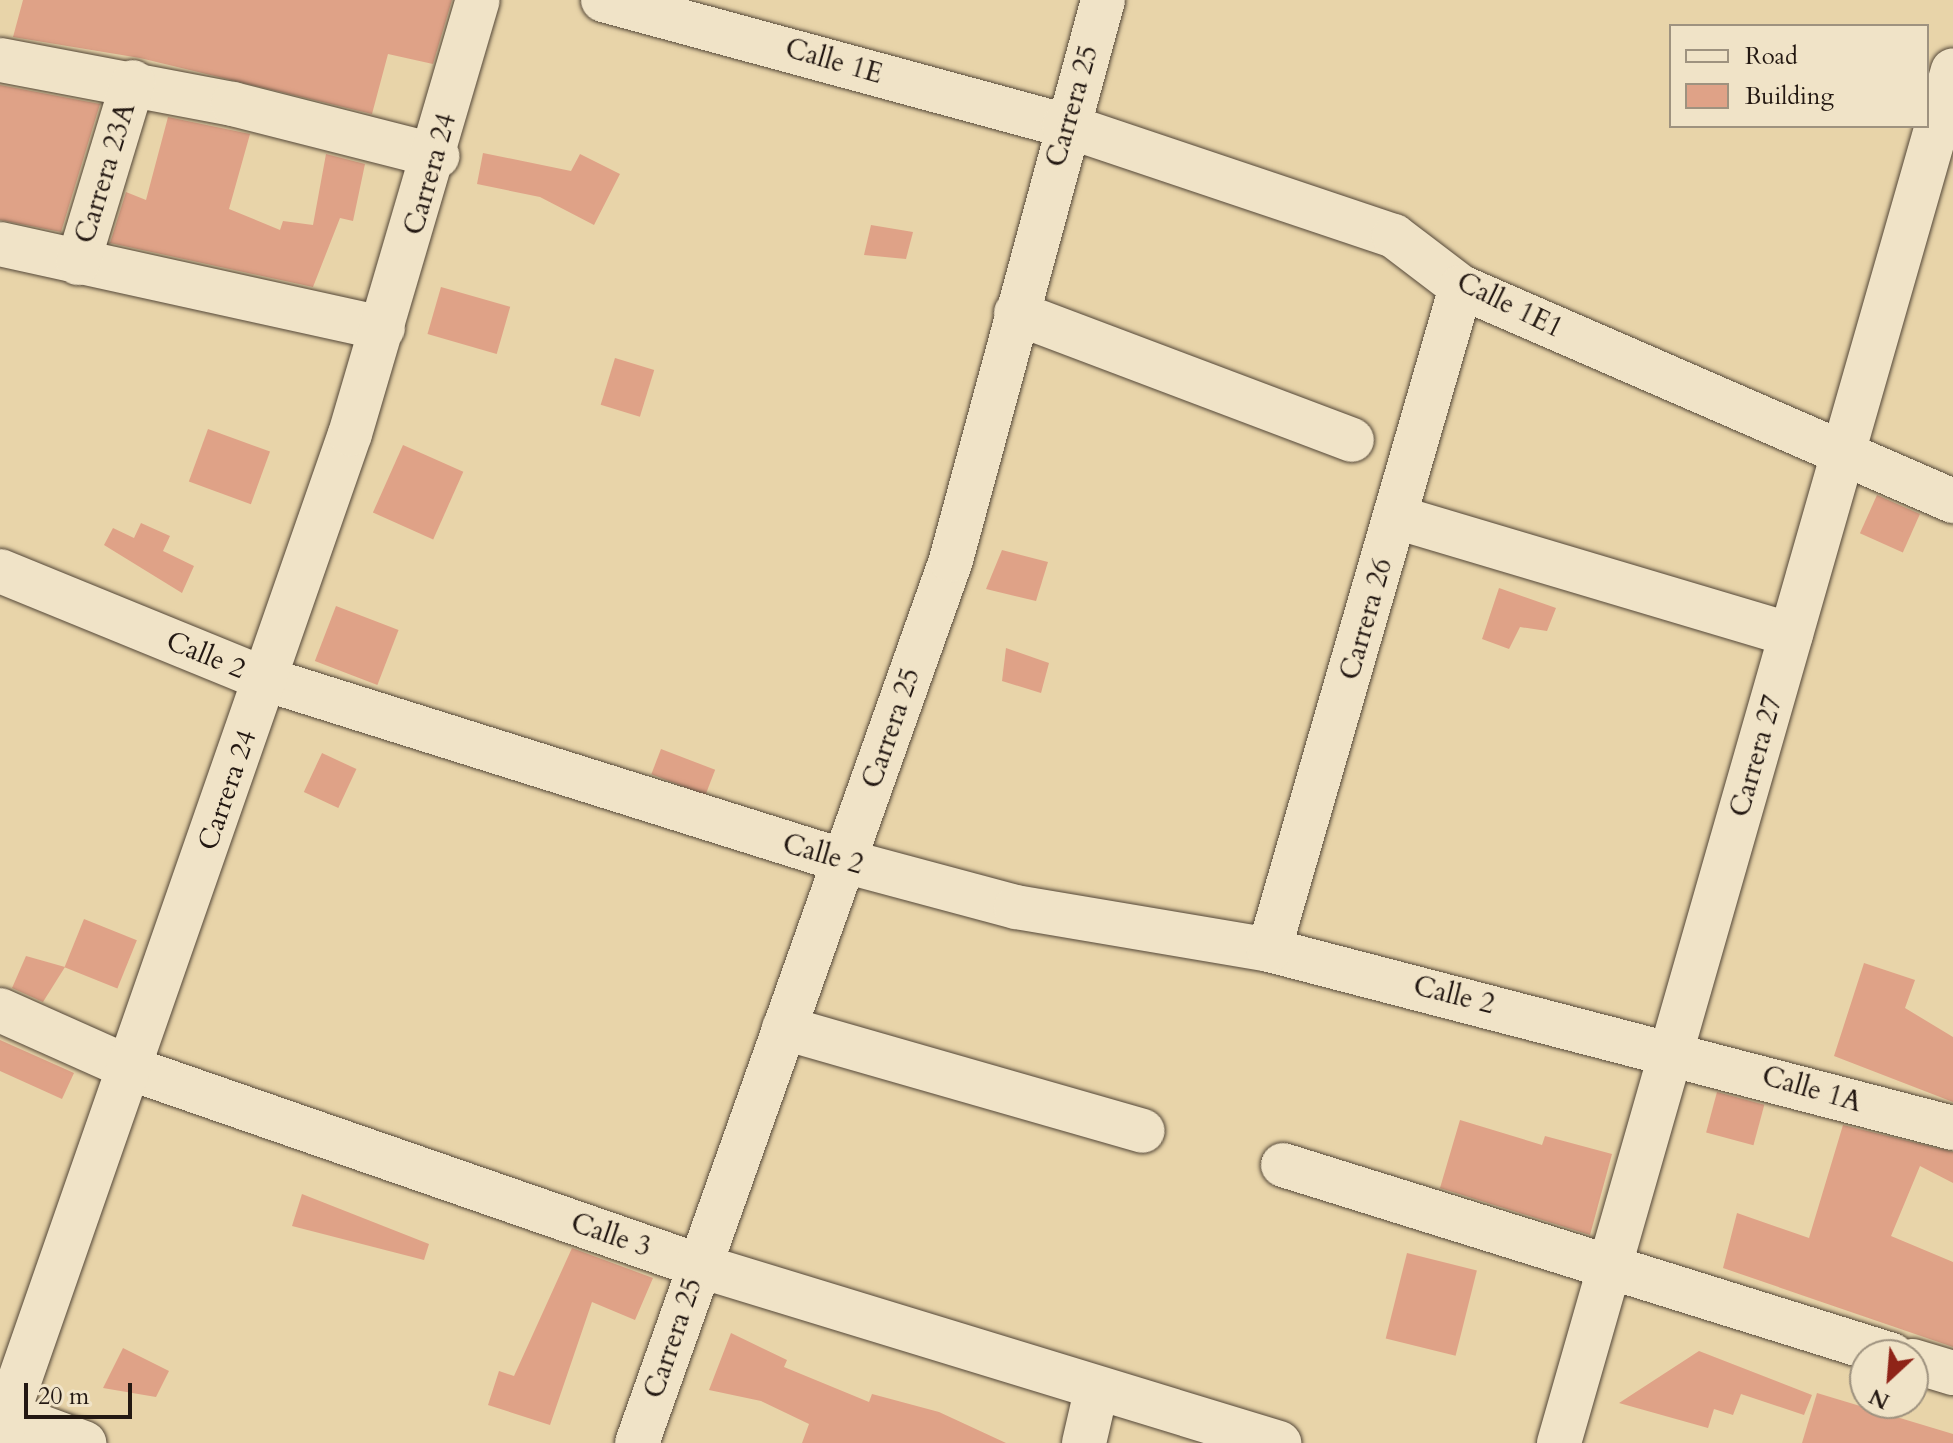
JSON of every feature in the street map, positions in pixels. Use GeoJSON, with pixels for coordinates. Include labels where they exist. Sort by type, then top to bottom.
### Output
{"type":"FeatureCollection","features":[{"type":"Feature","properties":{"kind":"street","name":"Carrera 24"},"geometry":{"type":"LineString","coordinates":[[2,1421],[132,1069],[383,328],[437,156],[478,0]]}},
{"type":"Feature","properties":{"kind":"street","name":"Calle 1E"},"geometry":{"type":"LineString","coordinates":[[603,0],[1064,125]]}},
{"type":"Feature","properties":{"kind":"street","name":"Carrera 25"},"geometry":{"type":"LineString","coordinates":[[637,1443],[697,1265],[951,560],[1064,125],[1103,0]]}},
{"type":"Feature","properties":{"kind":"street"},"geometry":{"type":"LineString","coordinates":[[0,60],[133,82],[437,156]]}},
{"type":"Feature","properties":{"kind":"street","name":"Carrera 27"},"geometry":{"type":"LineString","coordinates":[[1559,1443],[1953,70]]}},
{"type":"Feature","properties":{"kind":"street","name":"Carrera 23A"},"geometry":{"type":"LineString","coordinates":[[78,263],[133,82]]}},
{"type":"Feature","properties":{"kind":"street","name":"Calle 1E1"},"geometry":{"type":"LineString","coordinates":[[1064,125],[1394,236],[1461,287],[1841,455],[1953,501]]}},
{"type":"Feature","properties":{"kind":"street"},"geometry":{"type":"LineString","coordinates":[[0,244],[383,328]]}},
{"type":"Feature","properties":{"kind":"street","name":"Carrera 26"},"geometry":{"type":"LineString","coordinates":[[1269,950],[1461,287]]}},
{"type":"Feature","properties":{"kind":"street"},"geometry":{"type":"LineString","coordinates":[[1016,313],[1352,440]]}},
{"type":"Feature","properties":{"kind":"street"},"geometry":{"type":"LineString","coordinates":[[1396,517],[1791,635]]}},
{"type":"Feature","properties":{"kind":"street","name":"Calle 2"},"geometry":{"type":"LineString","coordinates":[[0,571],[265,679],[844,861],[1016,907],[1269,950],[1670,1049]]}},
{"type":"Feature","properties":{"kind":"street","name":"Calle 3"},"geometry":{"type":"LineString","coordinates":[[0,1010],[132,1069],[697,1265],[1096,1391],[1279,1443]]}},
{"type":"Feature","properties":{"kind":"street"},"geometry":{"type":"LineString","coordinates":[[784,1028],[1143,1131]]}},
{"type":"Feature","properties":{"kind":"street","name":"Calle 1A"},"geometry":{"type":"LineString","coordinates":[[1670,1049],[1953,1128]]}},
{"type":"Feature","properties":{"kind":"street"},"geometry":{"type":"LineString","coordinates":[[1283,1165],[1609,1272],[1849,1342]]}},
{"type":"Feature","properties":{"kind":"street"},"geometry":{"type":"LineString","coordinates":[[1929,1366],[1953,1373]]}},
{"type":"Feature","properties":{"kind":"street"},"geometry":{"type":"LineString","coordinates":[[1084,1443],[1096,1391]]}},
{"type":"Feature","properties":{"kind":"street"},"geometry":{"type":"LineString","coordinates":[[2,1421],[84,1443]]}},
{"type":"Feature","properties":{"kind":"building"},"geometry":{"type":"Polygon","coordinates":[[[23,0],[452,0],[433,64],[388,54],[372,114],[140,58],[13,37],[23,0]]]}},
{"type":"Feature","properties":{"kind":"building"},"geometry":{"type":"Polygon","coordinates":[[[0,85],[100,104],[61,232],[0,220],[0,85]]]}},
{"type":"Feature","properties":{"kind":"building"},"geometry":{"type":"Polygon","coordinates":[[[168,117],[250,134],[229,209],[280,230],[283,221],[313,225],[326,154],[365,164],[353,221],[340,218],[313,287],[110,243],[126,192],[146,200],[168,117]]]}},
{"type":"Feature","properties":{"kind":"building"},"geometry":{"type":"Polygon","coordinates":[[[483,153],[571,171],[580,154],[620,174],[594,225],[540,197],[477,184],[483,153]]]}},
{"type":"Feature","properties":{"kind":"building"},"geometry":{"type":"Polygon","coordinates":[[[871,225],[913,232],[906,259],[864,255],[871,225]]]}},
{"type":"Feature","properties":{"kind":"building"},"geometry":{"type":"Polygon","coordinates":[[[441,287],[510,307],[497,354],[427,334],[441,287]]]}},
{"type":"Feature","properties":{"kind":"building"},"geometry":{"type":"Polygon","coordinates":[[[615,358],[654,370],[640,417],[601,405],[615,358]]]}},
{"type":"Feature","properties":{"kind":"building"},"geometry":{"type":"Polygon","coordinates":[[[208,429],[270,452],[251,504],[189,482],[208,429]]]}},
{"type":"Feature","properties":{"kind":"building"},"geometry":{"type":"Polygon","coordinates":[[[403,445],[463,472],[433,539],[373,513],[403,445]]]}},
{"type":"Feature","properties":{"kind":"building"},"geometry":{"type":"Polygon","coordinates":[[[1877,495],[1920,514],[1903,552],[1860,533],[1877,495]]]}},
{"type":"Feature","properties":{"kind":"building"},"geometry":{"type":"Polygon","coordinates":[[[141,523],[170,536],[163,551],[194,566],[182,593],[104,545],[113,528],[134,538],[141,523]]]}},
{"type":"Feature","properties":{"kind":"building"},"geometry":{"type":"Polygon","coordinates":[[[1002,550],[1048,562],[1036,601],[986,589],[1002,550]]]}},
{"type":"Feature","properties":{"kind":"building"},"geometry":{"type":"Polygon","coordinates":[[[1499,588],[1556,608],[1547,631],[1520,627],[1509,649],[1482,639],[1499,588]]]}},
{"type":"Feature","properties":{"kind":"building"},"geometry":{"type":"Polygon","coordinates":[[[336,606],[399,630],[377,685],[315,661],[336,606]]]}},
{"type":"Feature","properties":{"kind":"building"},"geometry":{"type":"Polygon","coordinates":[[[1006,648],[1049,663],[1041,693],[1002,681],[1006,648]]]}},
{"type":"Feature","properties":{"kind":"building"},"geometry":{"type":"Polygon","coordinates":[[[661,749],[715,770],[705,795],[651,774],[661,749]]]}},
{"type":"Feature","properties":{"kind":"building"},"geometry":{"type":"Polygon","coordinates":[[[322,753],[356,769],[338,808],[304,792],[322,753]]]}},
{"type":"Feature","properties":{"kind":"building"},"geometry":{"type":"Polygon","coordinates":[[[84,919],[137,940],[117,989],[65,967],[84,919]]]}},
{"type":"Feature","properties":{"kind":"building"},"geometry":{"type":"Polygon","coordinates":[[[26,956],[65,967],[43,1002],[12,988],[26,956]]]}},
{"type":"Feature","properties":{"kind":"building"},"geometry":{"type":"Polygon","coordinates":[[[1864,963],[1915,980],[1905,1008],[1953,1037],[1953,1102],[1834,1056],[1864,963]]]}},
{"type":"Feature","properties":{"kind":"building"},"geometry":{"type":"Polygon","coordinates":[[[0,1040],[74,1073],[62,1099],[0,1071],[0,1040]]]}},
{"type":"Feature","properties":{"kind":"building"},"geometry":{"type":"Polygon","coordinates":[[[1717,1092],[1764,1105],[1753,1145],[1706,1133],[1717,1092]]]}},
{"type":"Feature","properties":{"kind":"building"},"geometry":{"type":"Polygon","coordinates":[[[1460,1120],[1542,1145],[1545,1136],[1612,1154],[1590,1235],[1440,1188],[1460,1120]]]}},
{"type":"Feature","properties":{"kind":"building"},"geometry":{"type":"Polygon","coordinates":[[[1843,1125],[1953,1152],[1953,1183],[1920,1166],[1891,1236],[1953,1262],[1953,1347],[1723,1268],[1737,1213],[1809,1238],[1843,1125]]]}},
{"type":"Feature","properties":{"kind":"building"},"geometry":{"type":"Polygon","coordinates":[[[302,1194],[429,1244],[424,1260],[292,1226],[302,1194]]]}},
{"type":"Feature","properties":{"kind":"building"},"geometry":{"type":"Polygon","coordinates":[[[572,1248],[653,1278],[635,1320],[592,1302],[550,1425],[488,1405],[499,1371],[514,1376],[572,1248]]]}},
{"type":"Feature","properties":{"kind":"building"},"geometry":{"type":"Polygon","coordinates":[[[1407,1253],[1477,1270],[1456,1356],[1386,1338],[1407,1253]]]}},
{"type":"Feature","properties":{"kind":"building"},"geometry":{"type":"Polygon","coordinates":[[[731,1333],[787,1360],[784,1367],[869,1402],[872,1394],[939,1412],[1006,1443],[802,1443],[809,1424],[761,1401],[709,1390],[731,1333]]]}},
{"type":"Feature","properties":{"kind":"building"},"geometry":{"type":"Polygon","coordinates":[[[123,1348],[169,1371],[156,1397],[103,1388],[123,1348]]]}},
{"type":"Feature","properties":{"kind":"building"},"geometry":{"type":"Polygon","coordinates":[[[1699,1351],[1812,1395],[1804,1415],[1741,1394],[1733,1415],[1714,1409],[1708,1428],[1619,1403],[1699,1351]]]}},
{"type":"Feature","properties":{"kind":"building"},"geometry":{"type":"Polygon","coordinates":[[[1817,1393],[1849,1403],[1849,1419],[1903,1419],[1953,1434],[1953,1443],[1802,1443],[1817,1393]]]}}]}
